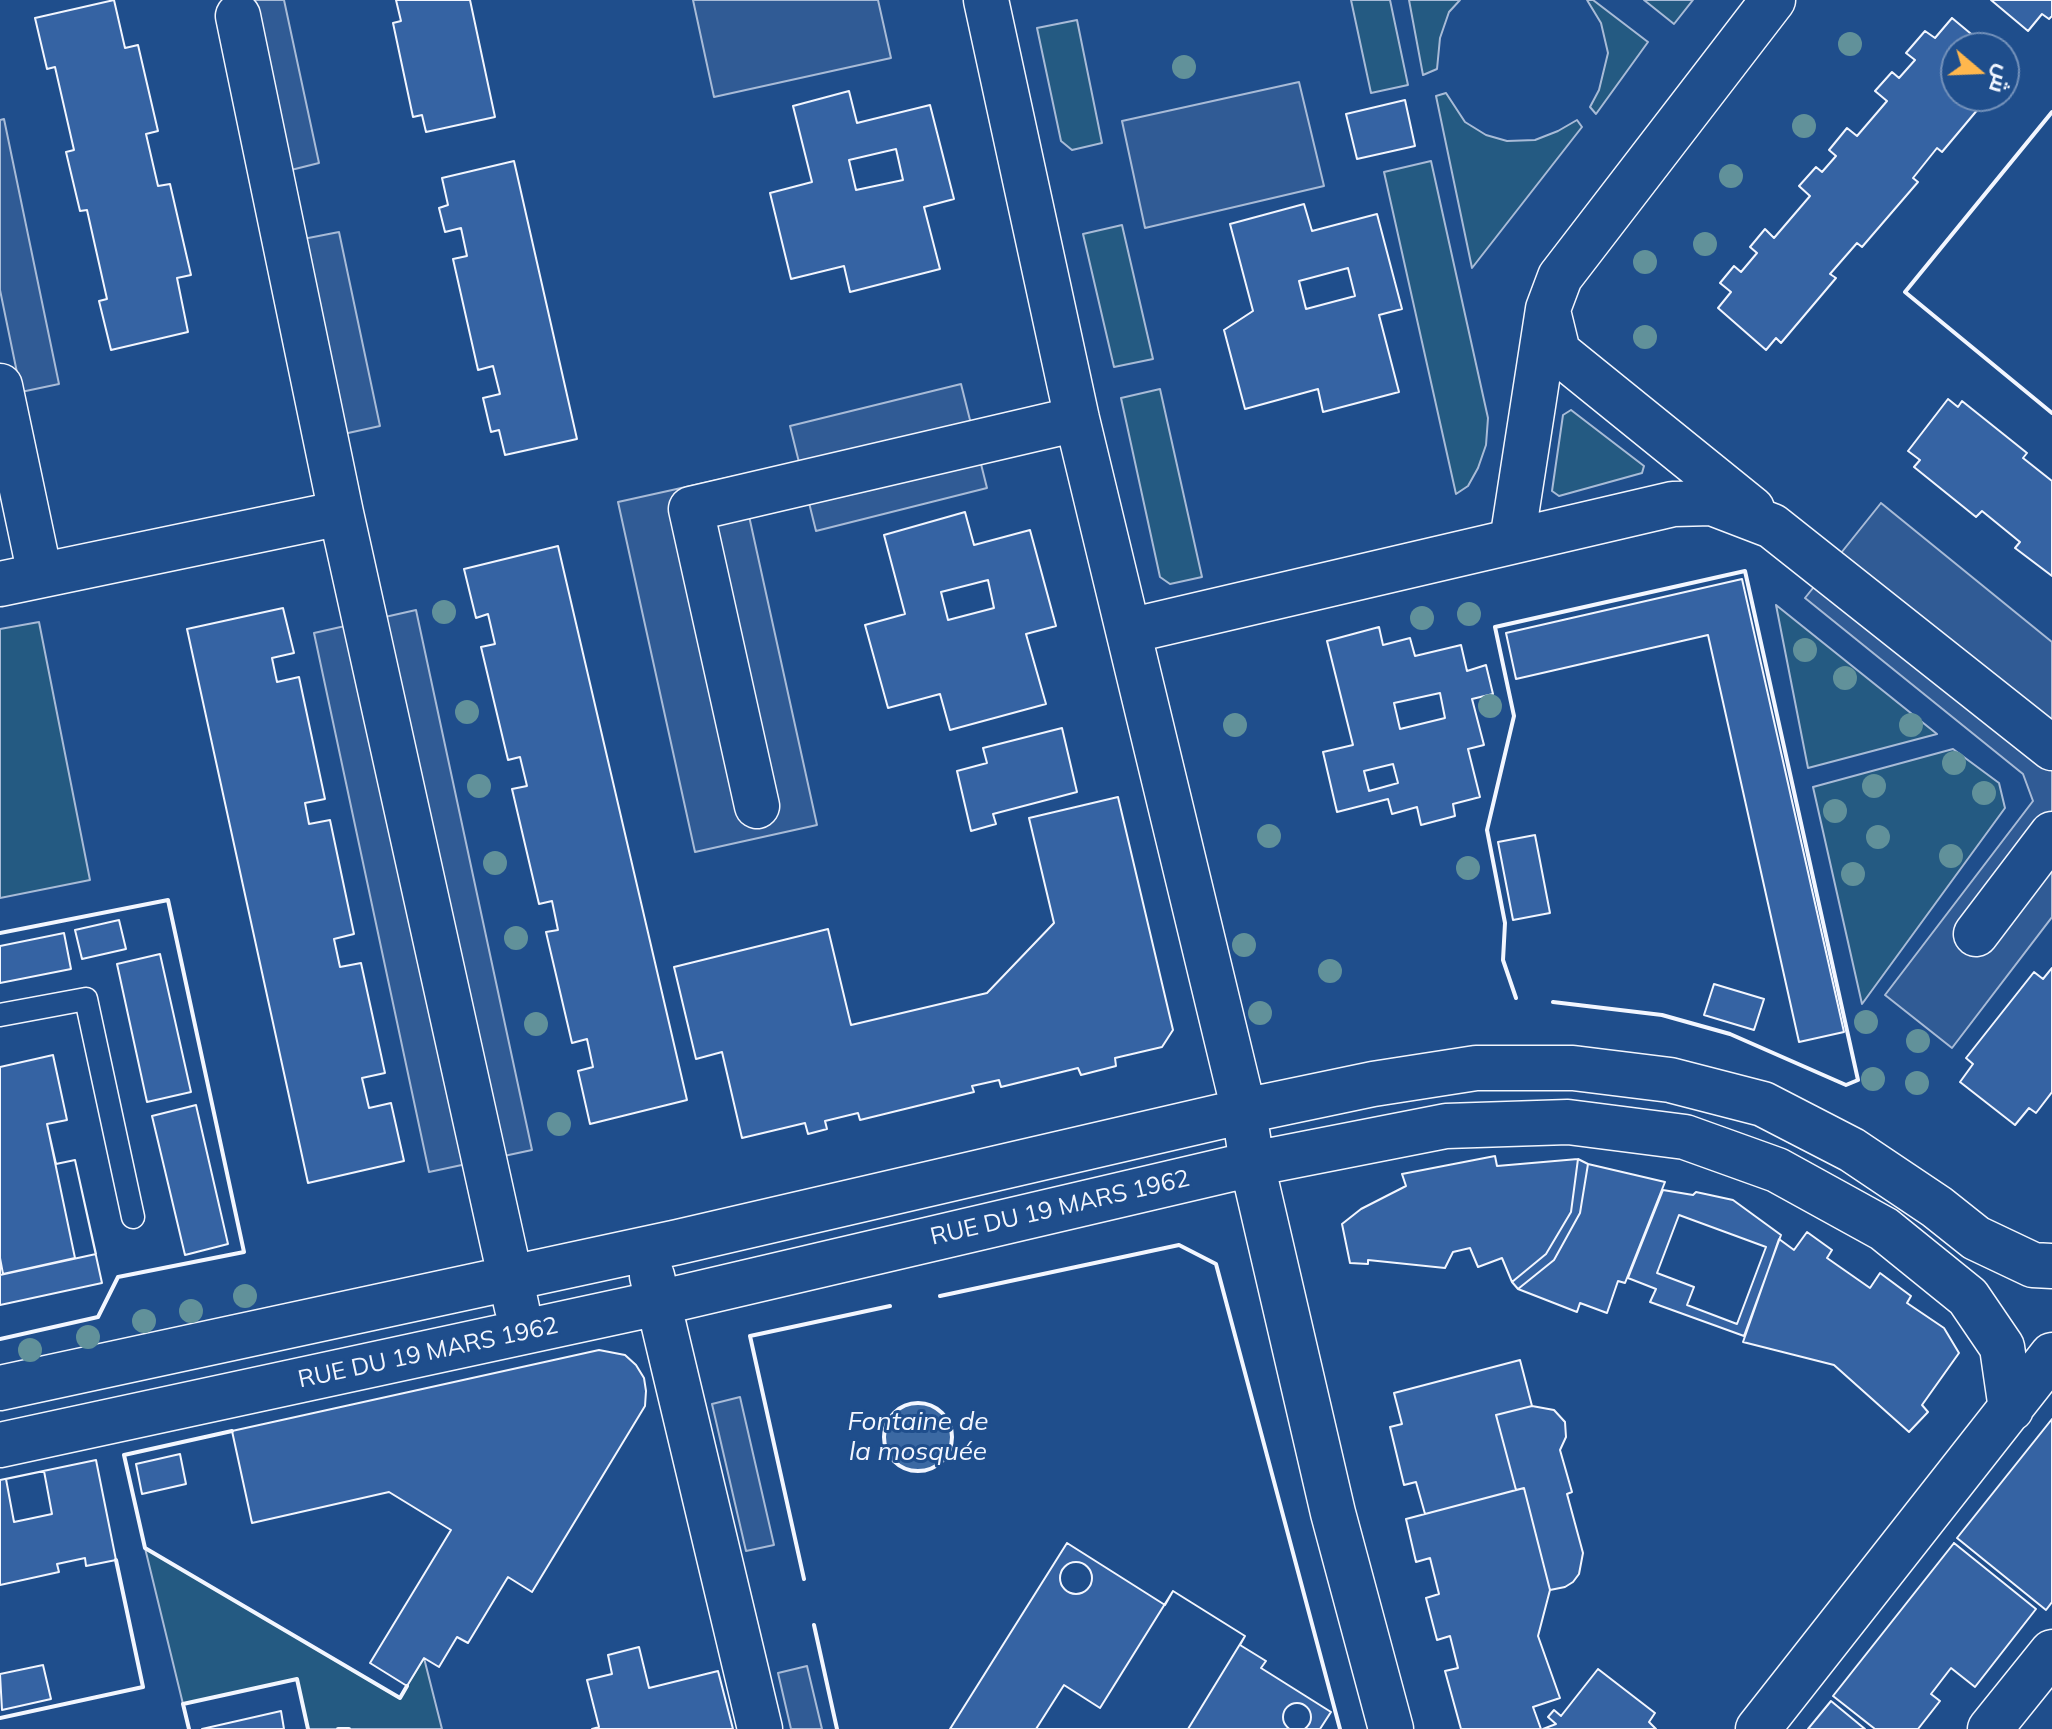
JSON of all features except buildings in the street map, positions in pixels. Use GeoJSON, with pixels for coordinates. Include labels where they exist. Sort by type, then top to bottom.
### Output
{"type":"FeatureCollection","features":[{"type":"Feature","properties":{"kind":"street"},"geometry":{"type":"LineString","coordinates":[[986,0],[1077,419],[1244,1111],[1252,1164],[1333,1513],[1391,1729]]}},
{"type":"Feature","properties":{"kind":"street"},"geometry":{"type":"LineString","coordinates":[[1512,541],[1548,309],[1560,277],[1773,0]]}},
{"type":"Feature","properties":{"kind":"street"},"geometry":{"type":"LineString","coordinates":[[238,16],[341,513],[523,1332]]}},
{"type":"Feature","properties":{"kind":"street"},"geometry":{"type":"LineString","coordinates":[[1548,309],[1558,352],[2052,748]]}},
{"type":"Feature","properties":{"kind":"street"},"geometry":{"type":"LineString","coordinates":[[0,386],[20,580],[341,513]]}},
{"type":"Feature","properties":{"kind":"street"},"geometry":{"type":"LineString","coordinates":[[757,806],[691,509],[1077,419]]}},
{"type":"Feature","properties":{"kind":"street"},"geometry":{"type":"LineString","coordinates":[[1129,631],[1673,504],[1712,503],[1772,526]]}},
{"type":"Feature","properties":{"kind":"street"},"geometry":{"type":"LineString","coordinates":[[1976,934],[2052,834]]}},
{"type":"Feature","properties":{"kind":"street"},"geometry":{"type":"LineString","coordinates":[[0,1388],[646,1249],[1244,1111],[1373,1084],[1476,1068],[1573,1068],[1670,1080],[1763,1104],[1852,1150],[1937,1207],[1976,1238],[2033,1265],[2052,1266]]}},
{"type":"Feature","properties":{"kind":"street","name":"RUE DU 19 MARS 1962"},"geometry":{"type":"LineString","coordinates":[[0,1445],[658,1303],[1252,1164],[1446,1126],[1568,1122],[1685,1137],[1777,1170],[1884,1229],[1968,1297],[2002,1347],[2011,1409]]}},
{"type":"Feature","properties":{"kind":"street"},"geometry":{"type":"LineString","coordinates":[[646,1249],[760,1729]]}},
{"type":"Feature","properties":{"kind":"street"},"geometry":{"type":"LineString","coordinates":[[1758,1729],[2052,1355]]}},
{"type":"Feature","properties":{"kind":"street"},"geometry":{"type":"LineString","coordinates":[[1990,1729],[2052,1652]]}},
{"type":"Feature","properties":{"kind":"lane"},"geometry":{"type":"LineString","coordinates":[[0,1015],[86,999],[133,1217]]}},
{"type":"Feature","properties":{"kind":"shaded area"},"geometry":{"type":"Polygon","coordinates":[[[246,0],[284,0],[319,163],[283,172],[246,0]]]}},
{"type":"Feature","properties":{"kind":"shaded area"},"geometry":{"type":"Polygon","coordinates":[[[693,0],[878,0],[891,58],[714,97],[693,0]]]}},
{"type":"Feature","properties":{"kind":"shaded area"},"geometry":{"type":"Polygon","coordinates":[[[1351,0],[1390,0],[1408,85],[1371,93],[1351,0]]]}},
{"type":"Feature","properties":{"kind":"shaded area"},"geometry":{"type":"Polygon","coordinates":[[[1409,0],[1460,0],[1449,12],[1440,38],[1437,69],[1423,75],[1409,0]]]}},
{"type":"Feature","properties":{"kind":"shaded area"},"geometry":{"type":"Polygon","coordinates":[[[1587,0],[1593,0],[1648,42],[1596,114],[1590,107],[1599,90],[1608,53],[1601,23],[1587,0]]]}},
{"type":"Feature","properties":{"kind":"shaded area"},"geometry":{"type":"Polygon","coordinates":[[[1644,0],[1693,0],[1674,24],[1644,0]]]}},
{"type":"Feature","properties":{"kind":"shaded area"},"geometry":{"type":"Polygon","coordinates":[[[1077,20],[1102,143],[1072,150],[1061,141],[1037,28],[1077,20]]]}},
{"type":"Feature","properties":{"kind":"shaded area"},"geometry":{"type":"Polygon","coordinates":[[[1299,82],[1324,186],[1145,228],[1122,121],[1299,82]]]}},
{"type":"Feature","properties":{"kind":"shaded area"},"geometry":{"type":"Polygon","coordinates":[[[1446,93],[1465,122],[1486,135],[1507,141],[1535,140],[1577,120],[1582,127],[1472,268],[1436,96],[1446,93]]]}},
{"type":"Feature","properties":{"kind":"shaded area"},"geometry":{"type":"Polygon","coordinates":[[[4,119],[59,384],[21,392],[0,290],[0,120],[4,119]]]}},
{"type":"Feature","properties":{"kind":"shaded area"},"geometry":{"type":"Polygon","coordinates":[[[1431,161],[1488,418],[1486,445],[1478,468],[1468,486],[1456,494],[1384,172],[1431,161]]]}},
{"type":"Feature","properties":{"kind":"shaded area"},"geometry":{"type":"Polygon","coordinates":[[[1122,225],[1153,359],[1114,367],[1083,234],[1122,225]]]}},
{"type":"Feature","properties":{"kind":"shaded area"},"geometry":{"type":"Polygon","coordinates":[[[339,232],[380,426],[339,435],[298,240],[339,232]]]}},
{"type":"Feature","properties":{"kind":"shaded area"},"geometry":{"type":"Polygon","coordinates":[[[961,384],[987,488],[816,531],[790,426],[961,384]]]}},
{"type":"Feature","properties":{"kind":"shaded area"},"geometry":{"type":"Polygon","coordinates":[[[1160,389],[1202,577],[1170,584],[1160,577],[1121,398],[1160,389]]]}},
{"type":"Feature","properties":{"kind":"shaded area"},"geometry":{"type":"Polygon","coordinates":[[[1571,410],[1644,466],[1642,473],[1559,496],[1552,491],[1563,415],[1571,410]]]}},
{"type":"Feature","properties":{"kind":"shaded area"},"geometry":{"type":"Polygon","coordinates":[[[740,475],[817,825],[695,852],[618,502],[740,475]]]}},
{"type":"Feature","properties":{"kind":"shaded area"},"geometry":{"type":"Polygon","coordinates":[[[1881,503],[2052,642],[2052,917],[1952,1048],[1885,995],[2033,801],[2023,774],[1805,598],[1881,503]]]}},
{"type":"Feature","properties":{"kind":"shaded area"},"geometry":{"type":"Polygon","coordinates":[[[1776,605],[1937,734],[1808,768],[1776,605]]]}},
{"type":"Feature","properties":{"kind":"shaded area"},"geometry":{"type":"Polygon","coordinates":[[[416,610],[532,1150],[429,1172],[314,633],[416,610]]]}},
{"type":"Feature","properties":{"kind":"shaded area"},"geometry":{"type":"Polygon","coordinates":[[[39,622],[90,880],[0,898],[0,629],[39,622]]]}},
{"type":"Feature","properties":{"kind":"shaded area"},"geometry":{"type":"Polygon","coordinates":[[[1953,749],[1999,783],[2005,808],[1862,1004],[1813,787],[1953,749]]]}},
{"type":"Feature","properties":{"kind":"shaded area"},"geometry":{"type":"Polygon","coordinates":[[[740,1397],[774,1545],[746,1551],[712,1404],[740,1397]]]}},
{"type":"Feature","properties":{"kind":"shaded area"},"geometry":{"type":"Polygon","coordinates":[[[145,1548],[399,1698],[424,1658],[442,1729],[308,1729],[297,1679],[183,1704],[145,1548]]]}},
{"type":"Feature","properties":{"kind":"shaded area"},"geometry":{"type":"Polygon","coordinates":[[[807,1666],[822,1729],[791,1729],[778,1673],[807,1666]]]}},
{"type":"Feature","properties":{"kind":"water","name":"Fontaine de la mosquée"},"geometry":{"type":"Polygon","coordinates":[[[918,1403],[942,1413],[952,1437],[942,1461],[918,1471],[894,1461],[884,1437],[894,1413],[918,1403]]]}},
{"type":"Feature","properties":{"kind":"fence"},"geometry":{"type":"LineString","coordinates":[[940,1296],[1179,1245],[1216,1264],[1340,1729]]}},
{"type":"Feature","properties":{"kind":"fence"},"geometry":{"type":"LineString","coordinates":[[804,1579],[750,1336],[890,1306]]}},
{"type":"Feature","properties":{"kind":"fence"},"geometry":{"type":"LineString","coordinates":[[814,1625],[837,1729]]}},
{"type":"Feature","properties":{"kind":"wall"},"geometry":{"type":"LineString","coordinates":[[2052,112],[1905,292],[2052,413]]}},
{"type":"Feature","properties":{"kind":"wall"},"geometry":{"type":"LineString","coordinates":[[1516,998],[1503,960],[1505,923],[1487,830],[1514,716],[1495,627],[1745,571],[1858,1080],[1846,1085],[1730,1034],[1662,1015],[1553,1002]]}},
{"type":"Feature","properties":{"kind":"wall"},"geometry":{"type":"LineString","coordinates":[[0,933],[168,900],[244,1252],[118,1277],[98,1317],[0,1339]]}},
{"type":"Feature","properties":{"kind":"wall"},"geometry":{"type":"LineString","coordinates":[[940,1296],[1179,1245],[1216,1264],[1340,1729]]}},
{"type":"Feature","properties":{"kind":"wall"},"geometry":{"type":"LineString","coordinates":[[804,1579],[750,1336],[890,1306]]}},
{"type":"Feature","properties":{"kind":"wall"},"geometry":{"type":"LineString","coordinates":[[918,1403],[942,1413],[952,1437],[942,1461],[918,1471],[894,1461],[884,1437],[894,1413],[918,1403]]}},
{"type":"Feature","properties":{"kind":"wall"},"geometry":{"type":"LineString","coordinates":[[232,1431],[124,1455],[145,1548],[400,1698],[407,1686]]}},
{"type":"Feature","properties":{"kind":"wall"},"geometry":{"type":"LineString","coordinates":[[0,1718],[143,1687],[116,1560]]}},
{"type":"Feature","properties":{"kind":"wall"},"geometry":{"type":"LineString","coordinates":[[814,1625],[837,1729]]}},
{"type":"Feature","properties":{"kind":"wall"},"geometry":{"type":"LineString","coordinates":[[189,1729],[183,1704],[297,1679],[308,1729]]}},
{"type":"Feature","properties":{"kind":"wall"},"geometry":{"type":"LineString","coordinates":[[338,1729],[349,1729]]}}]}
